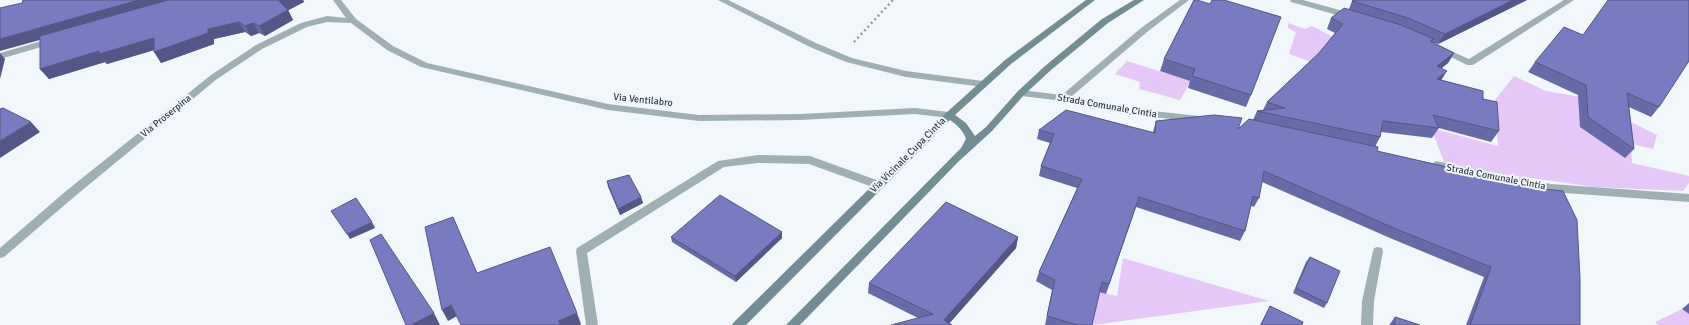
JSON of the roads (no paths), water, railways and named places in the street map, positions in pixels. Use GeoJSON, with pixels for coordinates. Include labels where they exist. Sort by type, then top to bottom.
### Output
{"type":"FeatureCollection","features":[{"type":"Feature","properties":{"kind":"main road","name":"Via Vicinale Cupa Cintia"},"geometry":{"type":"LineString","coordinates":[[738,325],[948,115],[1008,62],[1092,0]]}},
{"type":"Feature","properties":{"kind":"main road"},"geometry":{"type":"LineString","coordinates":[[954,159],[989,129],[1021,93],[1048,68],[1105,21],[1140,0]]}},
{"type":"Feature","properties":{"kind":"main road"},"geometry":{"type":"LineString","coordinates":[[792,325],[954,159],[971,139],[968,131],[962,123],[948,115]]}},
{"type":"Feature","properties":{"kind":"street","name":"Via Ventilabro"},"geometry":{"type":"LineString","coordinates":[[337,0],[353,21],[390,48],[424,65],[608,107],[699,118],[800,117],[915,111],[948,115]]}},
{"type":"Feature","properties":{"kind":"street"},"geometry":{"type":"LineString","coordinates":[[722,0],[800,40],[863,65],[901,73],[983,84]]}},
{"type":"Feature","properties":{"kind":"street"},"geometry":{"type":"LineString","coordinates":[[1064,98],[1144,30],[1185,0]]}},
{"type":"Feature","properties":{"kind":"street"},"geometry":{"type":"LineString","coordinates":[[1294,0],[1356,18]]}},
{"type":"Feature","properties":{"kind":"street"},"geometry":{"type":"LineString","coordinates":[[1435,47],[1470,63],[1570,0]]}},
{"type":"Feature","properties":{"kind":"street","name":"Via Proserpina"},"geometry":{"type":"LineString","coordinates":[[0,254],[70,194],[214,77],[259,47],[304,25],[327,19],[353,21]]}},
{"type":"Feature","properties":{"kind":"street"},"geometry":{"type":"LineString","coordinates":[[0,56],[60,39]]}},
{"type":"Feature","properties":{"kind":"street","name":"Strada Comunale Cintia"},"geometry":{"type":"LineString","coordinates":[[1021,93],[1064,98],[1125,111],[1208,120]]}},
{"type":"Feature","properties":{"kind":"street"},"geometry":{"type":"LineString","coordinates":[[592,325],[581,250],[722,164],[758,159],[810,160],[878,185]]}},
{"type":"Feature","properties":{"kind":"street","name":"Strada Comunale Cintia"},"geometry":{"type":"LineString","coordinates":[[1428,163],[1551,188],[1689,198]]}},
{"type":"Feature","properties":{"kind":"street"},"geometry":{"type":"LineString","coordinates":[[1367,325],[1368,301],[1378,251]]}}]}
